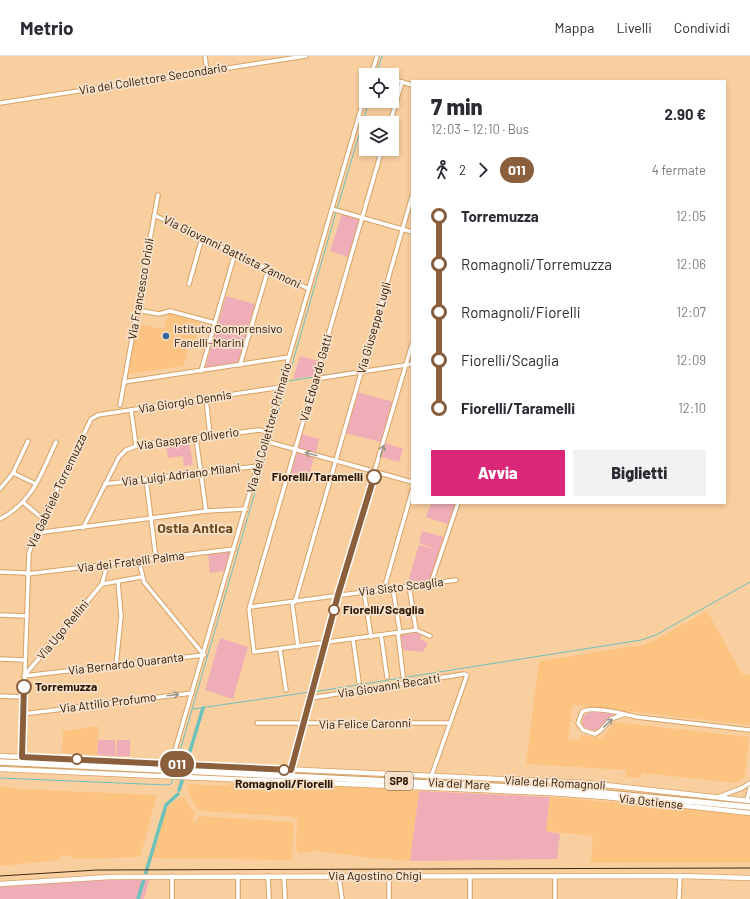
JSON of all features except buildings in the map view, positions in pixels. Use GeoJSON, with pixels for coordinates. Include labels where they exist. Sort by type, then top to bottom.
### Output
{"type":"FeatureCollection","features":[{"type":"Feature","properties":{"kind":"main road","name":"Viale dei Romagnoli"},"geometry":{"type":"LineString","coordinates":[[0,756],[592,784],[748,800]]}},
{"type":"Feature","properties":{"kind":"main road","name":"Via del Mare"},"geometry":{"type":"LineString","coordinates":[[0,762],[573,790],[750,807]]}},
{"type":"Feature","properties":{"kind":"main road","name":"Via Ostiense"},"geometry":{"type":"LineString","coordinates":[[0,769],[548,793],[750,813]]}},
{"type":"Feature","properties":{"kind":"main road","name":"Via Agostino Chigi"},"geometry":{"type":"LineString","coordinates":[[0,884],[65,878],[172,876],[680,876],[750,878]]}},
{"type":"Feature","properties":{"kind":"street"},"geometry":{"type":"LineString","coordinates":[[205,56],[207,71]]}},
{"type":"Feature","properties":{"kind":"street","name":"Via del Collettore Secondario"},"geometry":{"type":"LineString","coordinates":[[0,103],[306,56]]}},
{"type":"Feature","properties":{"kind":"street"},"geometry":{"type":"LineString","coordinates":[[373,68],[376,56]]}},
{"type":"Feature","properties":{"kind":"street"},"geometry":{"type":"LineString","coordinates":[[399,81],[411,85]]}},
{"type":"Feature","properties":{"kind":"street"},"geometry":{"type":"LineString","coordinates":[[392,116],[402,82]]}},
{"type":"Feature","properties":{"kind":"street","name":"Via del Collettore Primario"},"geometry":{"type":"LineString","coordinates":[[171,764],[204,655],[361,108]]}},
{"type":"Feature","properties":{"kind":"street","name":"Via Edoardo Gatti"},"geometry":{"type":"LineString","coordinates":[[280,649],[254,652],[249,609],[380,156]]}},
{"type":"Feature","properties":{"kind":"street","name":"Via Francesco Orioli"},"geometry":{"type":"LineString","coordinates":[[120,405],[158,195]]}},
{"type":"Feature","properties":{"kind":"street","name":"Via Giuseppe Lugli"},"geometry":{"type":"LineString","coordinates":[[293,602],[336,461],[411,199]]}},
{"type":"Feature","properties":{"kind":"street"},"geometry":{"type":"LineString","coordinates":[[332,209],[411,232]]}},
{"type":"Feature","properties":{"kind":"street","name":"Via Giovanni Battista Zannoni"},"geometry":{"type":"LineString","coordinates":[[154,215],[309,289]]}},
{"type":"Feature","properties":{"kind":"street"},"geometry":{"type":"LineString","coordinates":[[189,284],[202,238]]}},
{"type":"Feature","properties":{"kind":"street"},"geometry":{"type":"LineString","coordinates":[[201,371],[235,253]]}},
{"type":"Feature","properties":{"kind":"street"},"geometry":{"type":"LineString","coordinates":[[240,365],[268,270]]}},
{"type":"Feature","properties":{"kind":"street"},"geometry":{"type":"LineString","coordinates":[[137,310],[159,314],[170,311],[215,323]]}},
{"type":"Feature","properties":{"kind":"street"},"geometry":{"type":"LineString","coordinates":[[291,770],[338,595],[376,472],[411,347]]}},
{"type":"Feature","properties":{"kind":"street"},"geometry":{"type":"LineString","coordinates":[[124,382],[289,357]]}},
{"type":"Feature","properties":{"kind":"street"},"geometry":{"type":"LineString","coordinates":[[315,379],[411,364]]}},
{"type":"Feature","properties":{"kind":"street","name":"Via Giorgio Dennis"},"geometry":{"type":"LineString","coordinates":[[91,419],[96,416],[131,410],[281,387]]}},
{"type":"Feature","properties":{"kind":"street"},"geometry":{"type":"LineString","coordinates":[[206,398],[210,436]]}},
{"type":"Feature","properties":{"kind":"street"},"geometry":{"type":"LineString","coordinates":[[131,410],[136,445]]}},
{"type":"Feature","properties":{"kind":"street","name":"Via Gabriele Torremuzza"},"geometry":{"type":"LineString","coordinates":[[22,757],[27,573],[29,551],[36,533],[91,419]]}},
{"type":"Feature","properties":{"kind":"street","name":"Via Gaspare Oliverio"},"geometry":{"type":"LineString","coordinates":[[83,528],[120,455],[126,450],[136,445],[260,430],[268,432]]}},
{"type":"Feature","properties":{"kind":"street"},"geometry":{"type":"LineString","coordinates":[[196,438],[206,512]]}},
{"type":"Feature","properties":{"kind":"street"},"geometry":{"type":"LineString","coordinates":[[0,489],[13,473],[28,441]]}},
{"type":"Feature","properties":{"kind":"street"},"geometry":{"type":"LineString","coordinates":[[265,441],[411,482]]}},
{"type":"Feature","properties":{"kind":"street"},"geometry":{"type":"LineString","coordinates":[[0,519],[18,509],[24,503],[36,484],[56,442]]}},
{"type":"Feature","properties":{"kind":"street","name":"Via Luigi Adriano Milani"},"geometry":{"type":"LineString","coordinates":[[105,484],[258,466]]}},
{"type":"Feature","properties":{"kind":"street"},"geometry":{"type":"LineString","coordinates":[[13,473],[36,484]]}},
{"type":"Feature","properties":{"kind":"street"},"geometry":{"type":"LineString","coordinates":[[146,479],[156,559]]}},
{"type":"Feature","properties":{"kind":"street"},"geometry":{"type":"LineString","coordinates":[[384,589],[411,494]]}},
{"type":"Feature","properties":{"kind":"street"},"geometry":{"type":"LineString","coordinates":[[24,503],[43,519]]}},
{"type":"Feature","properties":{"kind":"street"},"geometry":{"type":"LineString","coordinates":[[431,583],[458,504]]}},
{"type":"Feature","properties":{"kind":"street"},"geometry":{"type":"LineString","coordinates":[[36,533],[206,512],[246,509]]}},
{"type":"Feature","properties":{"kind":"street","name":"Via dei Fratelli Palma"},"geometry":{"type":"LineString","coordinates":[[0,572],[27,573],[107,565],[234,549]]}},
{"type":"Feature","properties":{"kind":"street"},"geometry":{"type":"LineString","coordinates":[[138,561],[141,577],[204,655]]}},
{"type":"Feature","properties":{"kind":"street"},"geometry":{"type":"LineString","coordinates":[[107,565],[102,584],[141,577]]}},
{"type":"Feature","properties":{"kind":"street","name":"Via Sisto Scaglia"},"geometry":{"type":"LineString","coordinates":[[250,607],[456,580]]}},
{"type":"Feature","properties":{"kind":"street"},"geometry":{"type":"LineString","coordinates":[[116,666],[121,616],[118,582]]}},
{"type":"Feature","properties":{"kind":"street","name":"Via Ugo Rellini"},"geometry":{"type":"LineString","coordinates":[[24,676],[102,584]]}},
{"type":"Feature","properties":{"kind":"street"},"geometry":{"type":"LineString","coordinates":[[409,586],[416,630]]}},
{"type":"Feature","properties":{"kind":"street"},"geometry":{"type":"LineString","coordinates":[[393,589],[403,676]]}},
{"type":"Feature","properties":{"kind":"street"},"geometry":{"type":"LineString","coordinates":[[364,592],[371,637]]}},
{"type":"Feature","properties":{"kind":"street"},"geometry":{"type":"LineString","coordinates":[[293,602],[298,647]]}},
{"type":"Feature","properties":{"kind":"street"},"geometry":{"type":"LineString","coordinates":[[0,615],[26,616]]}},
{"type":"Feature","properties":{"kind":"street"},"geometry":{"type":"LineString","coordinates":[[286,690],[280,649],[416,630],[430,636]]}},
{"type":"Feature","properties":{"kind":"street"},"geometry":{"type":"LineString","coordinates":[[381,636],[387,677]]}},
{"type":"Feature","properties":{"kind":"street"},"geometry":{"type":"LineString","coordinates":[[353,639],[359,682]]}},
{"type":"Feature","properties":{"kind":"street","name":"Via Bernardo Quaranta"},"geometry":{"type":"LineString","coordinates":[[24,676],[204,655]]}},
{"type":"Feature","properties":{"kind":"street"},"geometry":{"type":"LineString","coordinates":[[0,659],[25,660]]}},
{"type":"Feature","properties":{"kind":"street","name":"Via Giovanni Becatti"},"geometry":{"type":"LineString","coordinates":[[311,696],[464,674],[466,675],[450,723]]}},
{"type":"Feature","properties":{"kind":"street","name":"Via Attilio Profumo"},"geometry":{"type":"LineString","coordinates":[[23,714],[192,693]]}},
{"type":"Feature","properties":{"kind":"street"},"geometry":{"type":"LineString","coordinates":[[0,696],[23,697]]}},
{"type":"Feature","properties":{"kind":"street"},"geometry":{"type":"LineString","coordinates":[[625,714],[611,719],[594,734],[583,730],[578,723],[581,714],[588,709],[750,730]]}},
{"type":"Feature","properties":{"kind":"street","name":"Via Felice Caronni"},"geometry":{"type":"LineString","coordinates":[[257,723],[450,723]]}},
{"type":"Feature","properties":{"kind":"street"},"geometry":{"type":"LineString","coordinates":[[431,777],[450,723]]}},
{"type":"Feature","properties":{"kind":"street"},"geometry":{"type":"LineString","coordinates":[[718,797],[742,788],[750,783]]}},
{"type":"Feature","properties":{"kind":"street"},"geometry":{"type":"LineString","coordinates":[[748,800],[750,788]]}},
{"type":"Feature","properties":{"kind":"street"},"geometry":{"type":"LineString","coordinates":[[172,876],[172,899]]}},
{"type":"Feature","properties":{"kind":"street"},"geometry":{"type":"LineString","coordinates":[[238,876],[238,899]]}},
{"type":"Feature","properties":{"kind":"street"},"geometry":{"type":"LineString","coordinates":[[268,876],[269,899]]}},
{"type":"Feature","properties":{"kind":"street"},"geometry":{"type":"LineString","coordinates":[[339,876],[342,899]]}},
{"type":"Feature","properties":{"kind":"street"},"geometry":{"type":"LineString","coordinates":[[389,876],[389,899]]}},
{"type":"Feature","properties":{"kind":"street"},"geometry":{"type":"LineString","coordinates":[[470,876],[470,899]]}},
{"type":"Feature","properties":{"kind":"street"},"geometry":{"type":"LineString","coordinates":[[555,876],[555,899]]}},
{"type":"Feature","properties":{"kind":"street"},"geometry":{"type":"LineString","coordinates":[[679,899],[680,876]]}},
{"type":"Feature","properties":{"kind":"street"},"geometry":{"type":"LineString","coordinates":[[284,877],[285,899]]}},
{"type":"Feature","properties":{"kind":"shaded area"},"geometry":{"type":"Polygon","coordinates":[[[342,214],[360,219],[348,257],[330,251],[342,214]]]}},
{"type":"Feature","properties":{"kind":"shaded area"},"geometry":{"type":"Polygon","coordinates":[[[226,296],[255,304],[238,363],[205,368],[226,296]]]}},
{"type":"Feature","properties":{"kind":"shaded area","name":"Istituto Comprensivo Fanelli-Marini"},"geometry":{"type":"Polygon","coordinates":[[[169,313],[200,323],[194,346],[189,345],[183,366],[128,374],[137,324],[164,329],[169,313]]]}},
{"type":"Feature","properties":{"kind":"shaded area"},"geometry":{"type":"Polygon","coordinates":[[[300,356],[318,361],[314,376],[293,379],[300,356]]]}},
{"type":"Feature","properties":{"kind":"shaded area"},"geometry":{"type":"Polygon","coordinates":[[[357,392],[393,402],[381,442],[345,433],[357,392]]]}},
{"type":"Feature","properties":{"kind":"shaded area"},"geometry":{"type":"Polygon","coordinates":[[[302,434],[319,439],[316,453],[298,448],[302,434]]]}},
{"type":"Feature","properties":{"kind":"shaded area"},"geometry":{"type":"Polygon","coordinates":[[[189,440],[193,465],[184,466],[183,456],[168,458],[166,443],[189,440]]]}},
{"type":"Feature","properties":{"kind":"shaded area"},"geometry":{"type":"Polygon","coordinates":[[[386,443],[403,449],[399,462],[382,457],[386,443]]]}},
{"type":"Feature","properties":{"kind":"shaded area"},"geometry":{"type":"Polygon","coordinates":[[[296,452],[314,457],[307,483],[289,478],[296,452]]]}},
{"type":"Feature","properties":{"kind":"shaded area"},"geometry":{"type":"Polygon","coordinates":[[[431,504],[456,504],[450,525],[426,517],[431,504]]]}},
{"type":"Feature","properties":{"kind":"shaded area"},"geometry":{"type":"Polygon","coordinates":[[[422,531],[444,537],[429,582],[407,585],[419,545],[435,549],[419,543],[422,531]]]}},
{"type":"Feature","properties":{"kind":"shaded area"},"geometry":{"type":"Polygon","coordinates":[[[228,552],[231,554],[226,571],[210,573],[208,554],[228,552]]]}},
{"type":"Feature","properties":{"kind":"shaded area"},"geometry":{"type":"Polygon","coordinates":[[[707,611],[742,674],[750,675],[750,725],[573,705],[568,739],[580,740],[581,735],[602,738],[615,722],[749,737],[745,777],[735,783],[642,773],[641,778],[626,777],[626,770],[526,764],[539,661],[642,645],[657,639],[707,611]]]}},
{"type":"Feature","properties":{"kind":"shaded area"},"geometry":{"type":"Polygon","coordinates":[[[415,633],[422,635],[420,639],[428,643],[423,652],[402,650],[400,635],[415,633]]]}},
{"type":"Feature","properties":{"kind":"shaded area"},"geometry":{"type":"Polygon","coordinates":[[[220,638],[248,647],[233,699],[205,690],[220,638]]]}},
{"type":"Feature","properties":{"kind":"shaded area"},"geometry":{"type":"Polygon","coordinates":[[[591,711],[617,714],[593,732],[584,728],[582,723],[584,716],[591,711]]]}},
{"type":"Feature","properties":{"kind":"shaded area"},"geometry":{"type":"Polygon","coordinates":[[[98,726],[97,755],[62,753],[63,731],[98,726]]]}},
{"type":"Feature","properties":{"kind":"shaded area"},"geometry":{"type":"Polygon","coordinates":[[[98,740],[115,740],[115,756],[97,755],[98,740]]]}},
{"type":"Feature","properties":{"kind":"shaded area"},"geometry":{"type":"Polygon","coordinates":[[[117,740],[130,740],[130,756],[116,756],[117,740]]]}},
{"type":"Feature","properties":{"kind":"shaded area"},"geometry":{"type":"Polygon","coordinates":[[[241,781],[419,791],[410,861],[316,851],[298,853],[296,846],[297,817],[202,811],[196,808],[189,793],[188,784],[224,786],[241,781]]]}},
{"type":"Feature","properties":{"kind":"shaded area"},"geometry":{"type":"Polygon","coordinates":[[[0,786],[20,789],[157,795],[140,857],[79,859],[62,855],[60,860],[0,866],[0,786]]]}},
{"type":"Feature","properties":{"kind":"shaded area"},"geometry":{"type":"Polygon","coordinates":[[[419,791],[550,797],[546,831],[560,834],[557,859],[410,861],[419,791]]]}},
{"type":"Feature","properties":{"kind":"shaded area"},"geometry":{"type":"Polygon","coordinates":[[[183,796],[196,815],[192,821],[195,823],[199,816],[292,822],[294,824],[292,860],[151,858],[165,811],[170,805],[183,796]]]}},
{"type":"Feature","properties":{"kind":"shaded area"},"geometry":{"type":"Polygon","coordinates":[[[550,797],[645,805],[645,807],[651,808],[651,806],[750,815],[750,863],[591,863],[593,836],[546,831],[550,797]]]}},
{"type":"Feature","properties":{"kind":"shaded area"},"geometry":{"type":"Polygon","coordinates":[[[150,877],[144,899],[0,899],[0,884],[150,877]]]}},
{"type":"Feature","properties":{"kind":"waterway"},"geometry":{"type":"LineString","coordinates":[[378,68],[382,56]]}},
{"type":"Feature","properties":{"kind":"waterway"},"geometry":{"type":"LineString","coordinates":[[337,209],[367,108]]}},
{"type":"Feature","properties":{"kind":"waterway"},"geometry":{"type":"LineString","coordinates":[[270,441],[336,212]]}},
{"type":"Feature","properties":{"kind":"waterway"},"geometry":{"type":"LineString","coordinates":[[363,370],[405,363]]}},
{"type":"Feature","properties":{"kind":"waterway"},"geometry":{"type":"LineString","coordinates":[[318,376],[360,370]]}},
{"type":"Feature","properties":{"kind":"waterway"},"geometry":{"type":"LineString","coordinates":[[288,381],[314,377]]}},
{"type":"Feature","properties":{"kind":"waterway"},"geometry":{"type":"LineString","coordinates":[[177,761],[269,444]]}},
{"type":"Feature","properties":{"kind":"waterway"},"geometry":{"type":"LineString","coordinates":[[313,692],[641,640],[656,635],[750,582]]}},
{"type":"Feature","properties":{"kind":"waterway"},"geometry":{"type":"LineString","coordinates":[[193,709],[310,692]]}},
{"type":"Feature","properties":{"kind":"waterway"},"geometry":{"type":"LineString","coordinates":[[187,761],[203,708]]}},
{"type":"Feature","properties":{"kind":"waterway"},"geometry":{"type":"LineString","coordinates":[[0,778],[167,785],[171,784],[173,779]]}},
{"type":"Feature","properties":{"kind":"waterway"},"geometry":{"type":"LineString","coordinates":[[179,790],[182,781]]}},
{"type":"Feature","properties":{"kind":"waterway"},"geometry":{"type":"LineString","coordinates":[[138,899],[166,805],[178,794]]}},
{"type":"Feature","properties":{"kind":"railway"},"geometry":{"type":"LineString","coordinates":[[0,876],[97,870],[750,868]]}},
{"type":"Feature","properties":{"kind":"bus line","name":"011"},"geometry":{"type":"LineString","coordinates":[[24,687],[22,757],[291,770],[338,595],[374,477]]}},
{"type":"Feature","properties":{"kind":"place","name":"Istituto Comprensivo Fanelli-Marini"},"geometry":{"type":"Point","coordinates":[166,336]}},
{"type":"Feature","properties":{"kind":"place","name":"Fiorelli/Taramelli"},"geometry":{"type":"Point","coordinates":[374,477]}},
{"type":"Feature","properties":{"kind":"place","name":"Fiorelli/Scaglia"},"geometry":{"type":"Point","coordinates":[334,610]}},
{"type":"Feature","properties":{"kind":"place","name":"Torremuzza"},"geometry":{"type":"Point","coordinates":[24,687]}},
{"type":"Feature","properties":{"kind":"place","name":"Romagnoli/Fiorelli"},"geometry":{"type":"Point","coordinates":[284,770]}},
{"type":"Feature","properties":{"kind":"district","name":"Ostia Antica"},"geometry":{"type":"Point","coordinates":[195,528]}}]}
